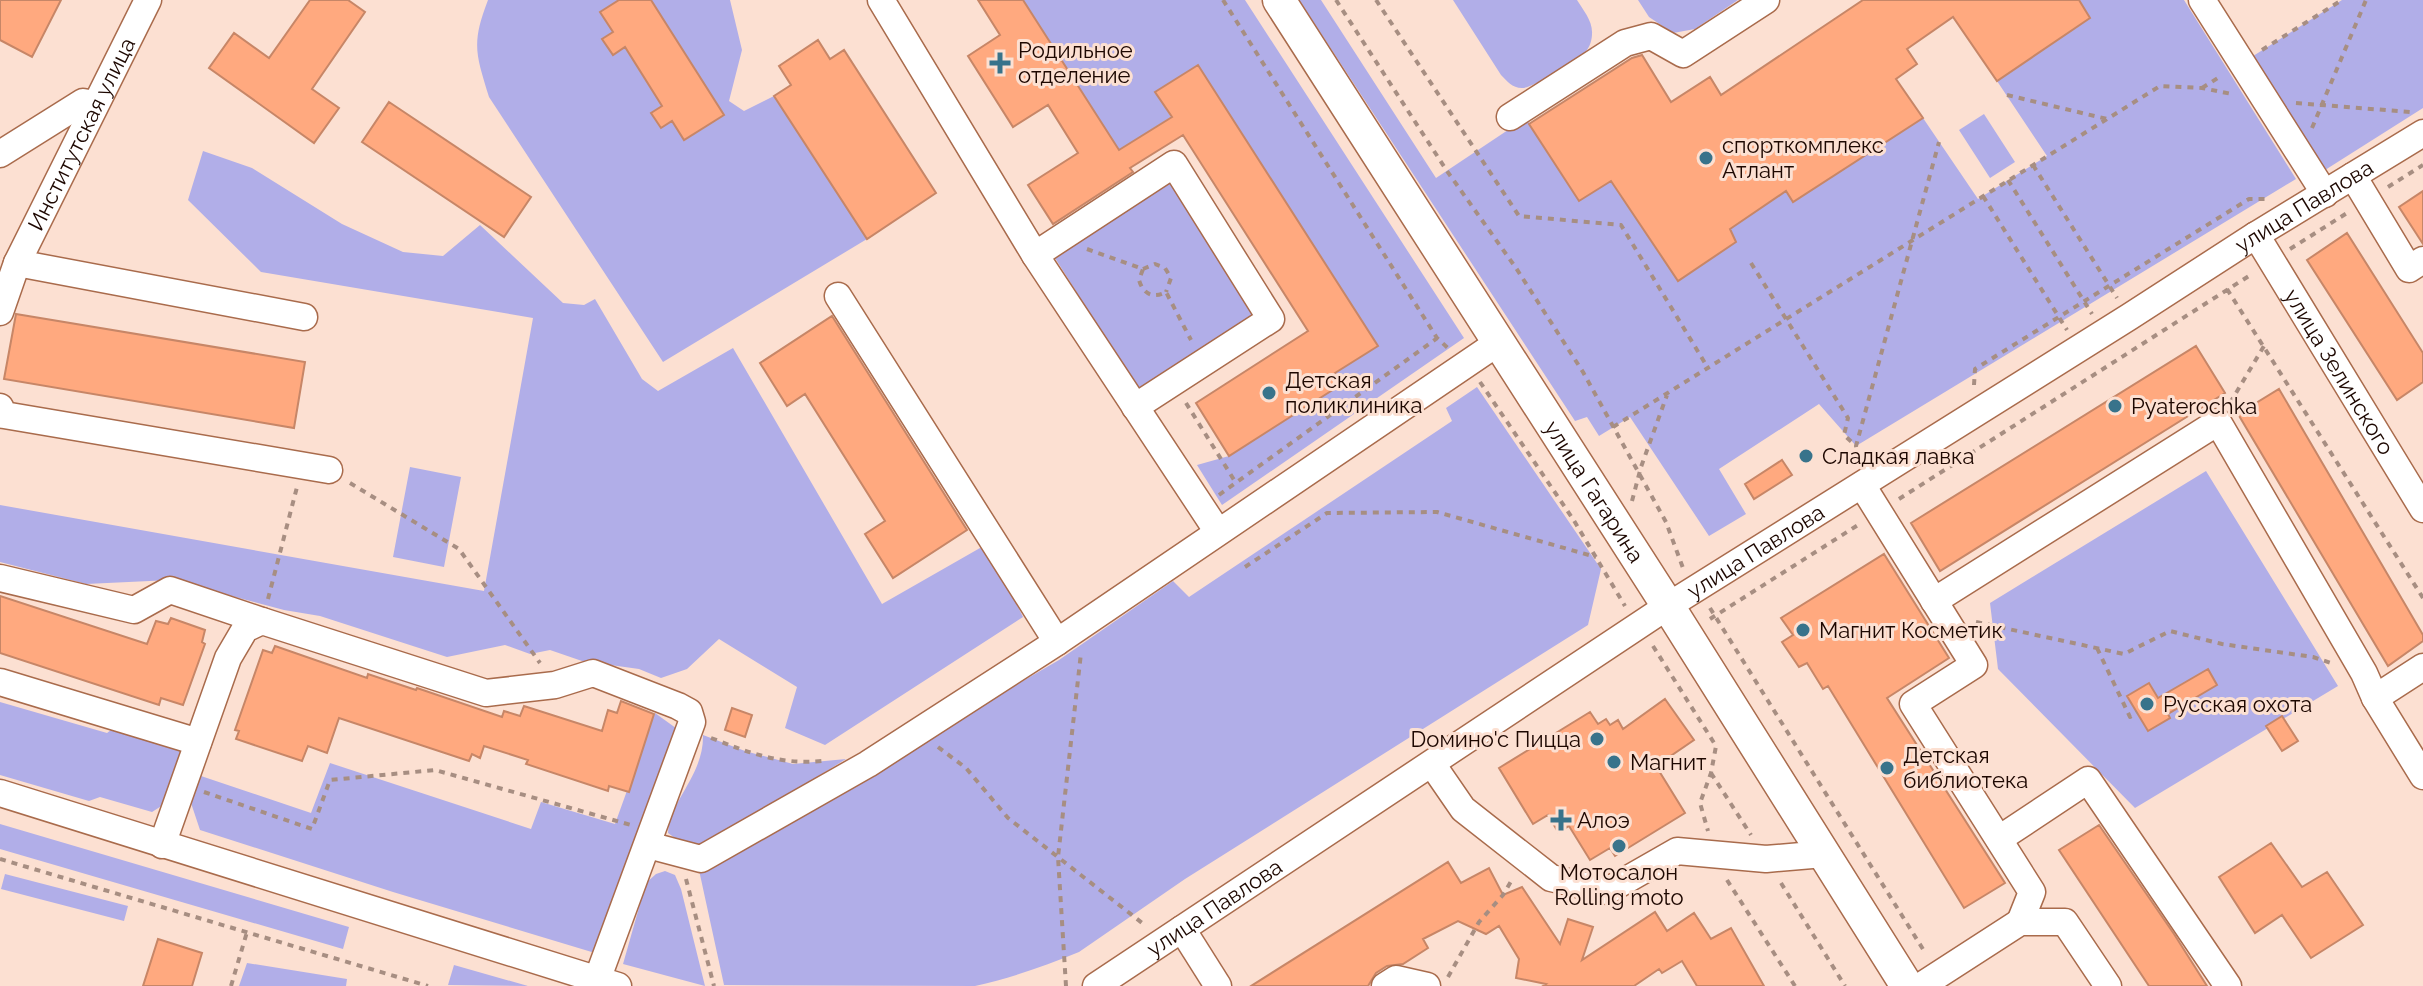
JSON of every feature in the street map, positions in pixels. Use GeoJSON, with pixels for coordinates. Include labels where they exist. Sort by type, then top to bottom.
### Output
{"type":"FeatureCollection","features":[{"type":"Feature","properties":{"kind":"main road","name":"улица Гагарина"},"geometry":{"type":"LineString","coordinates":[[1279,0],[1668,606],[1907,986]]}},
{"type":"Feature","properties":{"kind":"street"},"geometry":{"type":"LineString","coordinates":[[881,0],[1035,255],[1218,532]]}},
{"type":"Feature","properties":{"kind":"street"},"geometry":{"type":"LineString","coordinates":[[1510,117],[1625,43],[1651,36],[1683,54],[1766,0]]}},
{"type":"Feature","properties":{"kind":"street"},"geometry":{"type":"LineString","coordinates":[[2202,0],[2325,194]]}},
{"type":"Feature","properties":{"kind":"street","name":"Институтская улица"},"geometry":{"type":"LineString","coordinates":[[0,312],[17,263],[95,104],[138,4]]}},
{"type":"Feature","properties":{"kind":"street"},"geometry":{"type":"LineString","coordinates":[[0,154],[83,102],[95,104]]}},
{"type":"Feature","properties":{"kind":"street","name":"улица Павлова"},"geometry":{"type":"LineString","coordinates":[[1096,986],[1432,764],[1636,620],[1698,588],[2325,194],[2353,176],[2415,126]]}},
{"type":"Feature","properties":{"kind":"street"},"geometry":{"type":"LineString","coordinates":[[1035,255],[1174,164],[1271,319],[1135,407]]}},
{"type":"Feature","properties":{"kind":"street"},"geometry":{"type":"LineString","coordinates":[[2353,176],[2409,269],[2423,260]]}},
{"type":"Feature","properties":{"kind":"street","name":"улица Зелинского"},"geometry":{"type":"LineString","coordinates":[[2256,235],[2423,509]]}},
{"type":"Feature","properties":{"kind":"street"},"geometry":{"type":"LineString","coordinates":[[17,263],[304,317]]}},
{"type":"Feature","properties":{"kind":"street"},"geometry":{"type":"LineString","coordinates":[[838,296],[1057,642]]}},
{"type":"Feature","properties":{"kind":"street"},"geometry":{"type":"LineString","coordinates":[[650,838],[680,854],[701,859],[868,764],[1057,642],[1499,342]]}},
{"type":"Feature","properties":{"kind":"street"},"geometry":{"type":"LineString","coordinates":[[0,407],[4,415],[329,470]]}},
{"type":"Feature","properties":{"kind":"street"},"geometry":{"type":"LineString","coordinates":[[1939,597],[2218,422],[2364,673],[2375,698],[2423,776]]}},
{"type":"Feature","properties":{"kind":"street"},"geometry":{"type":"LineString","coordinates":[[1862,485],[1939,597],[1974,665],[1913,704],[2032,892],[2065,922],[2108,986]]}},
{"type":"Feature","properties":{"kind":"street"},"geometry":{"type":"LineString","coordinates":[[0,578],[134,610],[170,590],[486,693],[555,685],[593,673],[678,706],[689,712],[692,722],[650,838],[607,983],[0,793]]}},
{"type":"Feature","properties":{"kind":"street"},"geometry":{"type":"LineString","coordinates":[[162,845],[228,658],[245,629],[262,621]]}},
{"type":"Feature","properties":{"kind":"street"},"geometry":{"type":"LineString","coordinates":[[2375,698],[2423,667]]}},
{"type":"Feature","properties":{"kind":"street"},"geometry":{"type":"LineString","coordinates":[[0,682],[198,742]]}},
{"type":"Feature","properties":{"kind":"street"},"geometry":{"type":"LineString","coordinates":[[1432,764],[1463,809],[1551,878],[1607,891],[1677,851],[1766,859],[1824,854]]}},
{"type":"Feature","properties":{"kind":"street"},"geometry":{"type":"LineString","coordinates":[[1999,839],[2096,775],[2228,986]]}},
{"type":"Feature","properties":{"kind":"street"},"geometry":{"type":"LineString","coordinates":[[2020,922],[2032,892]]}},
{"type":"Feature","properties":{"kind":"street"},"geometry":{"type":"LineString","coordinates":[[1930,980],[2020,922],[2065,922]]}},
{"type":"Feature","properties":{"kind":"street"},"geometry":{"type":"LineString","coordinates":[[1182,929],[1218,986]]}},
{"type":"Feature","properties":{"kind":"street"},"geometry":{"type":"LineString","coordinates":[[1385,986],[1396,979],[1427,986]]}},
{"type":"Feature","properties":{"kind":"path"},"geometry":{"type":"LineString","coordinates":[[1223,0],[1437,338],[1467,364],[1598,558],[1716,746],[1711,773],[1700,803],[1717,864],[1795,986]]}},
{"type":"Feature","properties":{"kind":"path"},"geometry":{"type":"LineString","coordinates":[[1336,0],[1583,372],[1666,522],[1687,578],[1670,562]]}},
{"type":"Feature","properties":{"kind":"path"},"geometry":{"type":"LineString","coordinates":[[1376,0],[1519,216],[1621,225],[1708,368]]}},
{"type":"Feature","properties":{"kind":"path"},"geometry":{"type":"LineString","coordinates":[[2202,88],[2342,0]]}},
{"type":"Feature","properties":{"kind":"path"},"geometry":{"type":"LineString","coordinates":[[2301,156],[2366,0]]}},
{"type":"Feature","properties":{"kind":"path"},"geometry":{"type":"LineString","coordinates":[[1613,427],[2160,86],[2202,88],[2267,103],[2416,112],[2415,126]]}},
{"type":"Feature","properties":{"kind":"path"},"geometry":{"type":"LineString","coordinates":[[2007,95],[2107,119]]}},
{"type":"Feature","properties":{"kind":"path"},"geometry":{"type":"LineString","coordinates":[[1862,485],[1856,446],[1939,142]]}},
{"type":"Feature","properties":{"kind":"path"},"geometry":{"type":"LineString","coordinates":[[2033,165],[2129,317]]}},
{"type":"Feature","properties":{"kind":"path"},"geometry":{"type":"LineString","coordinates":[[1686,635],[2423,165]]}},
{"type":"Feature","properties":{"kind":"path"},"geometry":{"type":"LineString","coordinates":[[2008,180],[2104,333]]}},
{"type":"Feature","properties":{"kind":"path"},"geometry":{"type":"LineString","coordinates":[[1983,196],[2078,349]]}},
{"type":"Feature","properties":{"kind":"path"},"geometry":{"type":"LineString","coordinates":[[1972,394],[1975,369],[2249,199],[2276,199]]}},
{"type":"Feature","properties":{"kind":"path"},"geometry":{"type":"LineString","coordinates":[[1059,239],[1143,269],[1155,264],[1165,268],[1171,278],[1166,292],[1203,363]]}},
{"type":"Feature","properties":{"kind":"path"},"geometry":{"type":"LineString","coordinates":[[1751,263],[1848,418],[1844,435],[1856,446]]}},
{"type":"Feature","properties":{"kind":"path"},"geometry":{"type":"LineString","coordinates":[[1143,269],[1139,280],[1146,293],[1154,296],[1166,292]]}},
{"type":"Feature","properties":{"kind":"path"},"geometry":{"type":"LineString","coordinates":[[2227,289],[2423,598]]}},
{"type":"Feature","properties":{"kind":"path"},"geometry":{"type":"LineString","coordinates":[[1201,508],[1437,338]]}},
{"type":"Feature","properties":{"kind":"path"},"geometry":{"type":"LineString","coordinates":[[2218,422],[2264,346]]}},
{"type":"Feature","properties":{"kind":"path"},"geometry":{"type":"LineString","coordinates":[[1630,507],[1668,393]]}},
{"type":"Feature","properties":{"kind":"path"},"geometry":{"type":"LineString","coordinates":[[1195,396],[1185,402],[1236,483]]}},
{"type":"Feature","properties":{"kind":"path"},"geometry":{"type":"LineString","coordinates":[[262,621],[302,466]]}},
{"type":"Feature","properties":{"kind":"path"},"geometry":{"type":"LineString","coordinates":[[329,470],[459,549],[555,685]]}},
{"type":"Feature","properties":{"kind":"path"},"geometry":{"type":"LineString","coordinates":[[1245,567],[1327,513],[1437,512],[1598,558]]}},
{"type":"Feature","properties":{"kind":"path"},"geometry":{"type":"LineString","coordinates":[[1698,588],[1930,980]]}},
{"type":"Feature","properties":{"kind":"path"},"geometry":{"type":"LineString","coordinates":[[1939,597],[1974,621],[2124,654],[2170,631],[2222,644],[2313,657],[2364,673]]}},
{"type":"Feature","properties":{"kind":"path"},"geometry":{"type":"LineString","coordinates":[[1066,986],[1058,857],[1085,623]]}},
{"type":"Feature","properties":{"kind":"path"},"geometry":{"type":"LineString","coordinates":[[2097,648],[2130,717],[2137,712]]}},
{"type":"Feature","properties":{"kind":"path"},"geometry":{"type":"LineString","coordinates":[[690,729],[745,751],[793,764],[846,759],[868,764]]}},
{"type":"Feature","properties":{"kind":"path"},"geometry":{"type":"LineString","coordinates":[[917,732],[966,768],[1008,818],[1154,932]]}},
{"type":"Feature","properties":{"kind":"path"},"geometry":{"type":"LineString","coordinates":[[183,785],[312,829],[330,780],[435,770],[650,838]]}},
{"type":"Feature","properties":{"kind":"path"},"geometry":{"type":"LineString","coordinates":[[680,854],[714,986]]}},
{"type":"Feature","properties":{"kind":"path"},"geometry":{"type":"LineString","coordinates":[[0,859],[428,986]]}},
{"type":"Feature","properties":{"kind":"path"},"geometry":{"type":"LineString","coordinates":[[1443,986],[1479,922],[1503,895]]}},
{"type":"Feature","properties":{"kind":"path"},"geometry":{"type":"LineString","coordinates":[[231,986],[247,932]]}},
{"type":"Feature","properties":{"kind":"path"},"geometry":{"type":"LineString","coordinates":[[406,986],[412,981]]}},
{"type":"Feature","properties":{"kind":"shaded area"},"geometry":{"type":"Polygon","coordinates":[[[488,0],[730,0],[742,50],[729,101],[744,111],[774,96],[867,239],[663,362],[489,97],[477,49],[479,28],[488,0]]]}},
{"type":"Feature","properties":{"kind":"shaded area"},"geometry":{"type":"Polygon","coordinates":[[[1023,0],[1245,0],[1464,338],[1222,505],[1197,465],[1229,456],[1335,373],[1377,346],[1198,65],[1156,92],[1171,117],[1119,150],[1023,0]]]}},
{"type":"Feature","properties":{"kind":"shaded area"},"geometry":{"type":"Polygon","coordinates":[[[1299,0],[1321,0],[1436,178],[1526,118],[1579,200],[1611,181],[1678,281],[1736,242],[1730,229],[1786,191],[1793,202],[1923,118],[1978,199],[2047,156],[1997,81],[2090,18],[2079,0],[2184,0],[2296,179],[1856,446],[1819,404],[1719,469],[1746,514],[1709,536],[1630,417],[1599,436],[1587,417],[1575,421],[1299,0]]]}},
{"type":"Feature","properties":{"kind":"shaded area"},"geometry":{"type":"Polygon","coordinates":[[[1453,0],[1577,0],[1591,25],[1590,43],[1582,55],[1555,73],[1527,87],[1515,87],[1501,75],[1453,0]]]}},
{"type":"Feature","properties":{"kind":"shaded area"},"geometry":{"type":"Polygon","coordinates":[[[1638,0],[1738,0],[1695,29],[1673,33],[1649,17],[1638,0]]]}},
{"type":"Feature","properties":{"kind":"shaded area"},"geometry":{"type":"Polygon","coordinates":[[[2342,0],[2423,0],[2423,108],[2314,177],[2242,63],[2342,0]]]}},
{"type":"Feature","properties":{"kind":"shaded area"},"geometry":{"type":"Polygon","coordinates":[[[1984,114],[2015,162],[1990,178],[1959,130],[1984,114]]]}},
{"type":"Feature","properties":{"kind":"shaded area"},"geometry":{"type":"Polygon","coordinates":[[[203,151],[252,168],[342,224],[403,252],[443,256],[480,225],[563,303],[584,305],[595,299],[642,379],[658,391],[733,348],[882,604],[987,544],[1023,617],[825,745],[785,728],[797,687],[719,639],[687,669],[661,678],[639,669],[582,661],[550,650],[530,654],[505,645],[447,657],[320,616],[284,610],[171,580],[86,584],[0,562],[0,505],[484,591],[533,318],[261,272],[188,200],[203,151]]]}},
{"type":"Feature","properties":{"kind":"shaded area"},"geometry":{"type":"Polygon","coordinates":[[[1172,182],[1257,314],[1138,390],[1055,258],[1172,182]]]}},
{"type":"Feature","properties":{"kind":"shaded area"},"geometry":{"type":"Polygon","coordinates":[[[1477,387],[1601,569],[1588,625],[1185,879],[1079,952],[975,986],[724,985],[699,870],[1059,660],[1173,581],[1189,597],[1452,421],[1446,408],[1477,387]]]}},
{"type":"Feature","properties":{"kind":"shaded area"},"geometry":{"type":"Polygon","coordinates":[[[410,467],[461,477],[444,567],[393,557],[410,467]]]}},
{"type":"Feature","properties":{"kind":"shaded area"},"geometry":{"type":"Polygon","coordinates":[[[2206,471],[2338,686],[2135,808],[1998,669],[1990,603],[2206,471]]]}},
{"type":"Feature","properties":{"kind":"shaded area"},"geometry":{"type":"Polygon","coordinates":[[[0,702],[107,733],[119,724],[183,744],[163,805],[152,812],[100,797],[89,801],[0,775],[0,702]]]}},
{"type":"Feature","properties":{"kind":"shaded area"},"geometry":{"type":"Polygon","coordinates":[[[655,713],[680,731],[595,953],[200,830],[191,803],[201,776],[311,813],[330,763],[531,829],[541,802],[615,824],[655,713]]]}},
{"type":"Feature","properties":{"kind":"shaded area"},"geometry":{"type":"Polygon","coordinates":[[[703,735],[793,764],[846,759],[707,845],[691,843],[668,833],[674,809],[698,763],[703,735]]]}},
{"type":"Feature","properties":{"kind":"shaded area"},"geometry":{"type":"Polygon","coordinates":[[[0,824],[349,927],[343,949],[0,849],[0,824]]]}},
{"type":"Feature","properties":{"kind":"shaded area"},"geometry":{"type":"Polygon","coordinates":[[[665,871],[675,875],[681,889],[705,986],[623,964],[646,883],[665,871]]]}},
{"type":"Feature","properties":{"kind":"shaded area"},"geometry":{"type":"Polygon","coordinates":[[[5,874],[128,906],[124,921],[1,889],[5,874]]]}},
{"type":"Feature","properties":{"kind":"shaded area"},"geometry":{"type":"Polygon","coordinates":[[[247,963],[347,979],[346,986],[239,986],[247,963]]]}},
{"type":"Feature","properties":{"kind":"shaded area"},"geometry":{"type":"Polygon","coordinates":[[[454,965],[528,986],[448,985],[454,965]]]}},
{"type":"Feature","properties":{"kind":"building"},"geometry":{"type":"Polygon","coordinates":[[[0,0],[61,0],[32,57],[0,40],[0,0]]]}},
{"type":"Feature","properties":{"kind":"building"},"geometry":{"type":"Polygon","coordinates":[[[310,0],[348,0],[365,12],[312,89],[339,108],[314,143],[209,68],[234,33],[269,58],[310,0]]]}},
{"type":"Feature","properties":{"kind":"building"},"geometry":{"type":"Polygon","coordinates":[[[619,0],[651,0],[724,115],[684,140],[672,121],[661,128],[651,113],[662,106],[625,47],[613,55],[602,39],[613,32],[600,12],[619,0]]]}},
{"type":"Feature","properties":{"kind":"building"},"geometry":{"type":"Polygon","coordinates":[[[978,0],[1023,0],[1119,150],[1172,117],[1155,92],[1198,65],[1378,346],[1335,373],[1342,384],[1229,456],[1196,403],[1308,331],[1183,135],[1130,168],[1133,172],[1053,224],[1028,185],[1078,153],[1048,105],[1013,127],[968,56],[1000,35],[978,0]]]}},
{"type":"Feature","properties":{"kind":"building","name":"спорткомплекс Атлант"},"geometry":{"type":"Polygon","coordinates":[[[1863,0],[2079,0],[2090,18],[1997,81],[1953,17],[1907,49],[1917,64],[1896,79],[1923,118],[1793,202],[1786,191],[1730,229],[1736,242],[1678,281],[1611,181],[1579,201],[1529,124],[1632,58],[1642,55],[1671,102],[1710,77],[1721,95],[1863,0]]]}},
{"type":"Feature","properties":{"kind":"building"},"geometry":{"type":"Polygon","coordinates":[[[818,40],[830,59],[844,50],[936,193],[867,239],[774,96],[791,85],[779,66],[818,40]]]}},
{"type":"Feature","properties":{"kind":"building"},"geometry":{"type":"Polygon","coordinates":[[[389,102],[531,197],[504,237],[362,142],[389,102]]]}},
{"type":"Feature","properties":{"kind":"building"},"geometry":{"type":"Polygon","coordinates":[[[2423,191],[2423,244],[2399,207],[2423,191]]]}},
{"type":"Feature","properties":{"kind":"building"},"geometry":{"type":"Polygon","coordinates":[[[2347,233],[2423,353],[2423,382],[2397,400],[2307,260],[2347,233]]]}},
{"type":"Feature","properties":{"kind":"building"},"geometry":{"type":"Polygon","coordinates":[[[16,314],[305,362],[294,428],[4,379],[16,314]]]}},
{"type":"Feature","properties":{"kind":"building"},"geometry":{"type":"Polygon","coordinates":[[[832,316],[967,530],[893,578],[865,534],[885,521],[805,394],[787,406],[760,363],[832,316]]]}},
{"type":"Feature","properties":{"kind":"building"},"geometry":{"type":"Polygon","coordinates":[[[2196,346],[2225,393],[1940,571],[1911,523],[2196,346]]]}},
{"type":"Feature","properties":{"kind":"building"},"geometry":{"type":"Polygon","coordinates":[[[2279,389],[2423,635],[2423,641],[2388,666],[2238,414],[2279,389]]]}},
{"type":"Feature","properties":{"kind":"building"},"geometry":{"type":"Polygon","coordinates":[[[1782,460],[1792,475],[1754,499],[1745,484],[1782,460]]]}},
{"type":"Feature","properties":{"kind":"building"},"geometry":{"type":"Polygon","coordinates":[[[1884,554],[1949,658],[1887,698],[2005,883],[1964,908],[1828,686],[1823,689],[1807,663],[1799,667],[1782,642],[1793,635],[1781,618],[1884,554]]]}},
{"type":"Feature","properties":{"kind":"building"},"geometry":{"type":"Polygon","coordinates":[[[0,596],[147,644],[156,621],[168,624],[171,618],[205,630],[202,642],[205,644],[183,705],[161,698],[159,705],[0,653],[0,596]]]}},
{"type":"Feature","properties":{"kind":"building"},"geometry":{"type":"Polygon","coordinates":[[[275,646],[367,678],[368,674],[417,688],[502,717],[504,711],[520,716],[524,706],[602,731],[608,710],[617,713],[621,701],[654,714],[629,792],[609,786],[608,791],[526,764],[528,760],[484,746],[480,758],[472,754],[469,761],[339,718],[327,753],[308,746],[302,761],[236,739],[239,731],[235,730],[263,650],[272,653],[275,646]]]}},
{"type":"Feature","properties":{"kind":"building"},"geometry":{"type":"Polygon","coordinates":[[[2208,669],[2217,685],[2168,714],[2170,718],[2148,731],[2127,696],[2149,683],[2158,698],[2208,669]]]}},
{"type":"Feature","properties":{"kind":"building"},"geometry":{"type":"Polygon","coordinates":[[[1665,699],[1694,740],[1656,766],[1685,813],[1615,856],[1610,848],[1590,860],[1569,826],[1558,832],[1548,815],[1533,824],[1499,768],[1590,712],[1598,724],[1606,719],[1610,725],[1618,720],[1623,729],[1665,699]]]}},
{"type":"Feature","properties":{"kind":"building"},"geometry":{"type":"Polygon","coordinates":[[[732,708],[752,715],[745,737],[725,730],[732,708]]]}},
{"type":"Feature","properties":{"kind":"building"},"geometry":{"type":"Polygon","coordinates":[[[2282,716],[2298,741],[2282,751],[2266,726],[2282,716]]]}},
{"type":"Feature","properties":{"kind":"building"},"geometry":{"type":"Polygon","coordinates":[[[2099,825],[2207,986],[2149,986],[2059,850],[2099,825]]]}},
{"type":"Feature","properties":{"kind":"building"},"geometry":{"type":"Polygon","coordinates":[[[2271,843],[2302,887],[2327,872],[2363,925],[2311,958],[2282,915],[2255,933],[2219,877],[2271,843]]]}},
{"type":"Feature","properties":{"kind":"building"},"geometry":{"type":"Polygon","coordinates":[[[1448,862],[1461,883],[1489,868],[1503,895],[1522,887],[1560,944],[1568,919],[1593,927],[1582,960],[1655,912],[1667,931],[1694,913],[1711,939],[1731,928],[1764,986],[1697,986],[1682,961],[1662,973],[1659,969],[1634,986],[1543,986],[1546,984],[1516,978],[1519,959],[1499,926],[1486,934],[1458,921],[1423,939],[1428,948],[1403,964],[1387,966],[1376,973],[1368,986],[1251,986],[1448,862]]]}},
{"type":"Feature","properties":{"kind":"building"},"geometry":{"type":"Polygon","coordinates":[[[158,939],[202,953],[192,986],[143,986],[158,939]]]}},
{"type":"Feature","properties":{"kind":"place","name":"Родильное отделение"},"geometry":{"type":"Point","coordinates":[1000,63]}},
{"type":"Feature","properties":{"kind":"place","name":"спорткомплекс Атлант"},"geometry":{"type":"Point","coordinates":[1706,158]}},
{"type":"Feature","properties":{"kind":"place","name":"Детская поликлиника"},"geometry":{"type":"Point","coordinates":[1269,393]}},
{"type":"Feature","properties":{"kind":"place","name":"Pyaterochka"},"geometry":{"type":"Point","coordinates":[2115,406]}},
{"type":"Feature","properties":{"kind":"place","name":"Сладкая лавка"},"geometry":{"type":"Point","coordinates":[1806,456]}},
{"type":"Feature","properties":{"kind":"place","name":"Магнит Косметик"},"geometry":{"type":"Point","coordinates":[1803,630]}},
{"type":"Feature","properties":{"kind":"place","name":"Русская охота"},"geometry":{"type":"Point","coordinates":[2147,704]}},
{"type":"Feature","properties":{"kind":"place","name":"Doмино'с Пицца"},"geometry":{"type":"Point","coordinates":[1597,739]}},
{"type":"Feature","properties":{"kind":"place","name":"Магнит"},"geometry":{"type":"Point","coordinates":[1614,762]}},
{"type":"Feature","properties":{"kind":"place","name":"Детская библиотека"},"geometry":{"type":"Point","coordinates":[1887,768]}},
{"type":"Feature","properties":{"kind":"place","name":"Алоэ"},"geometry":{"type":"Point","coordinates":[1561,820]}},
{"type":"Feature","properties":{"kind":"place","name":"Мотосалон Rolling moto"},"geometry":{"type":"Point","coordinates":[1619,846]}}]}
